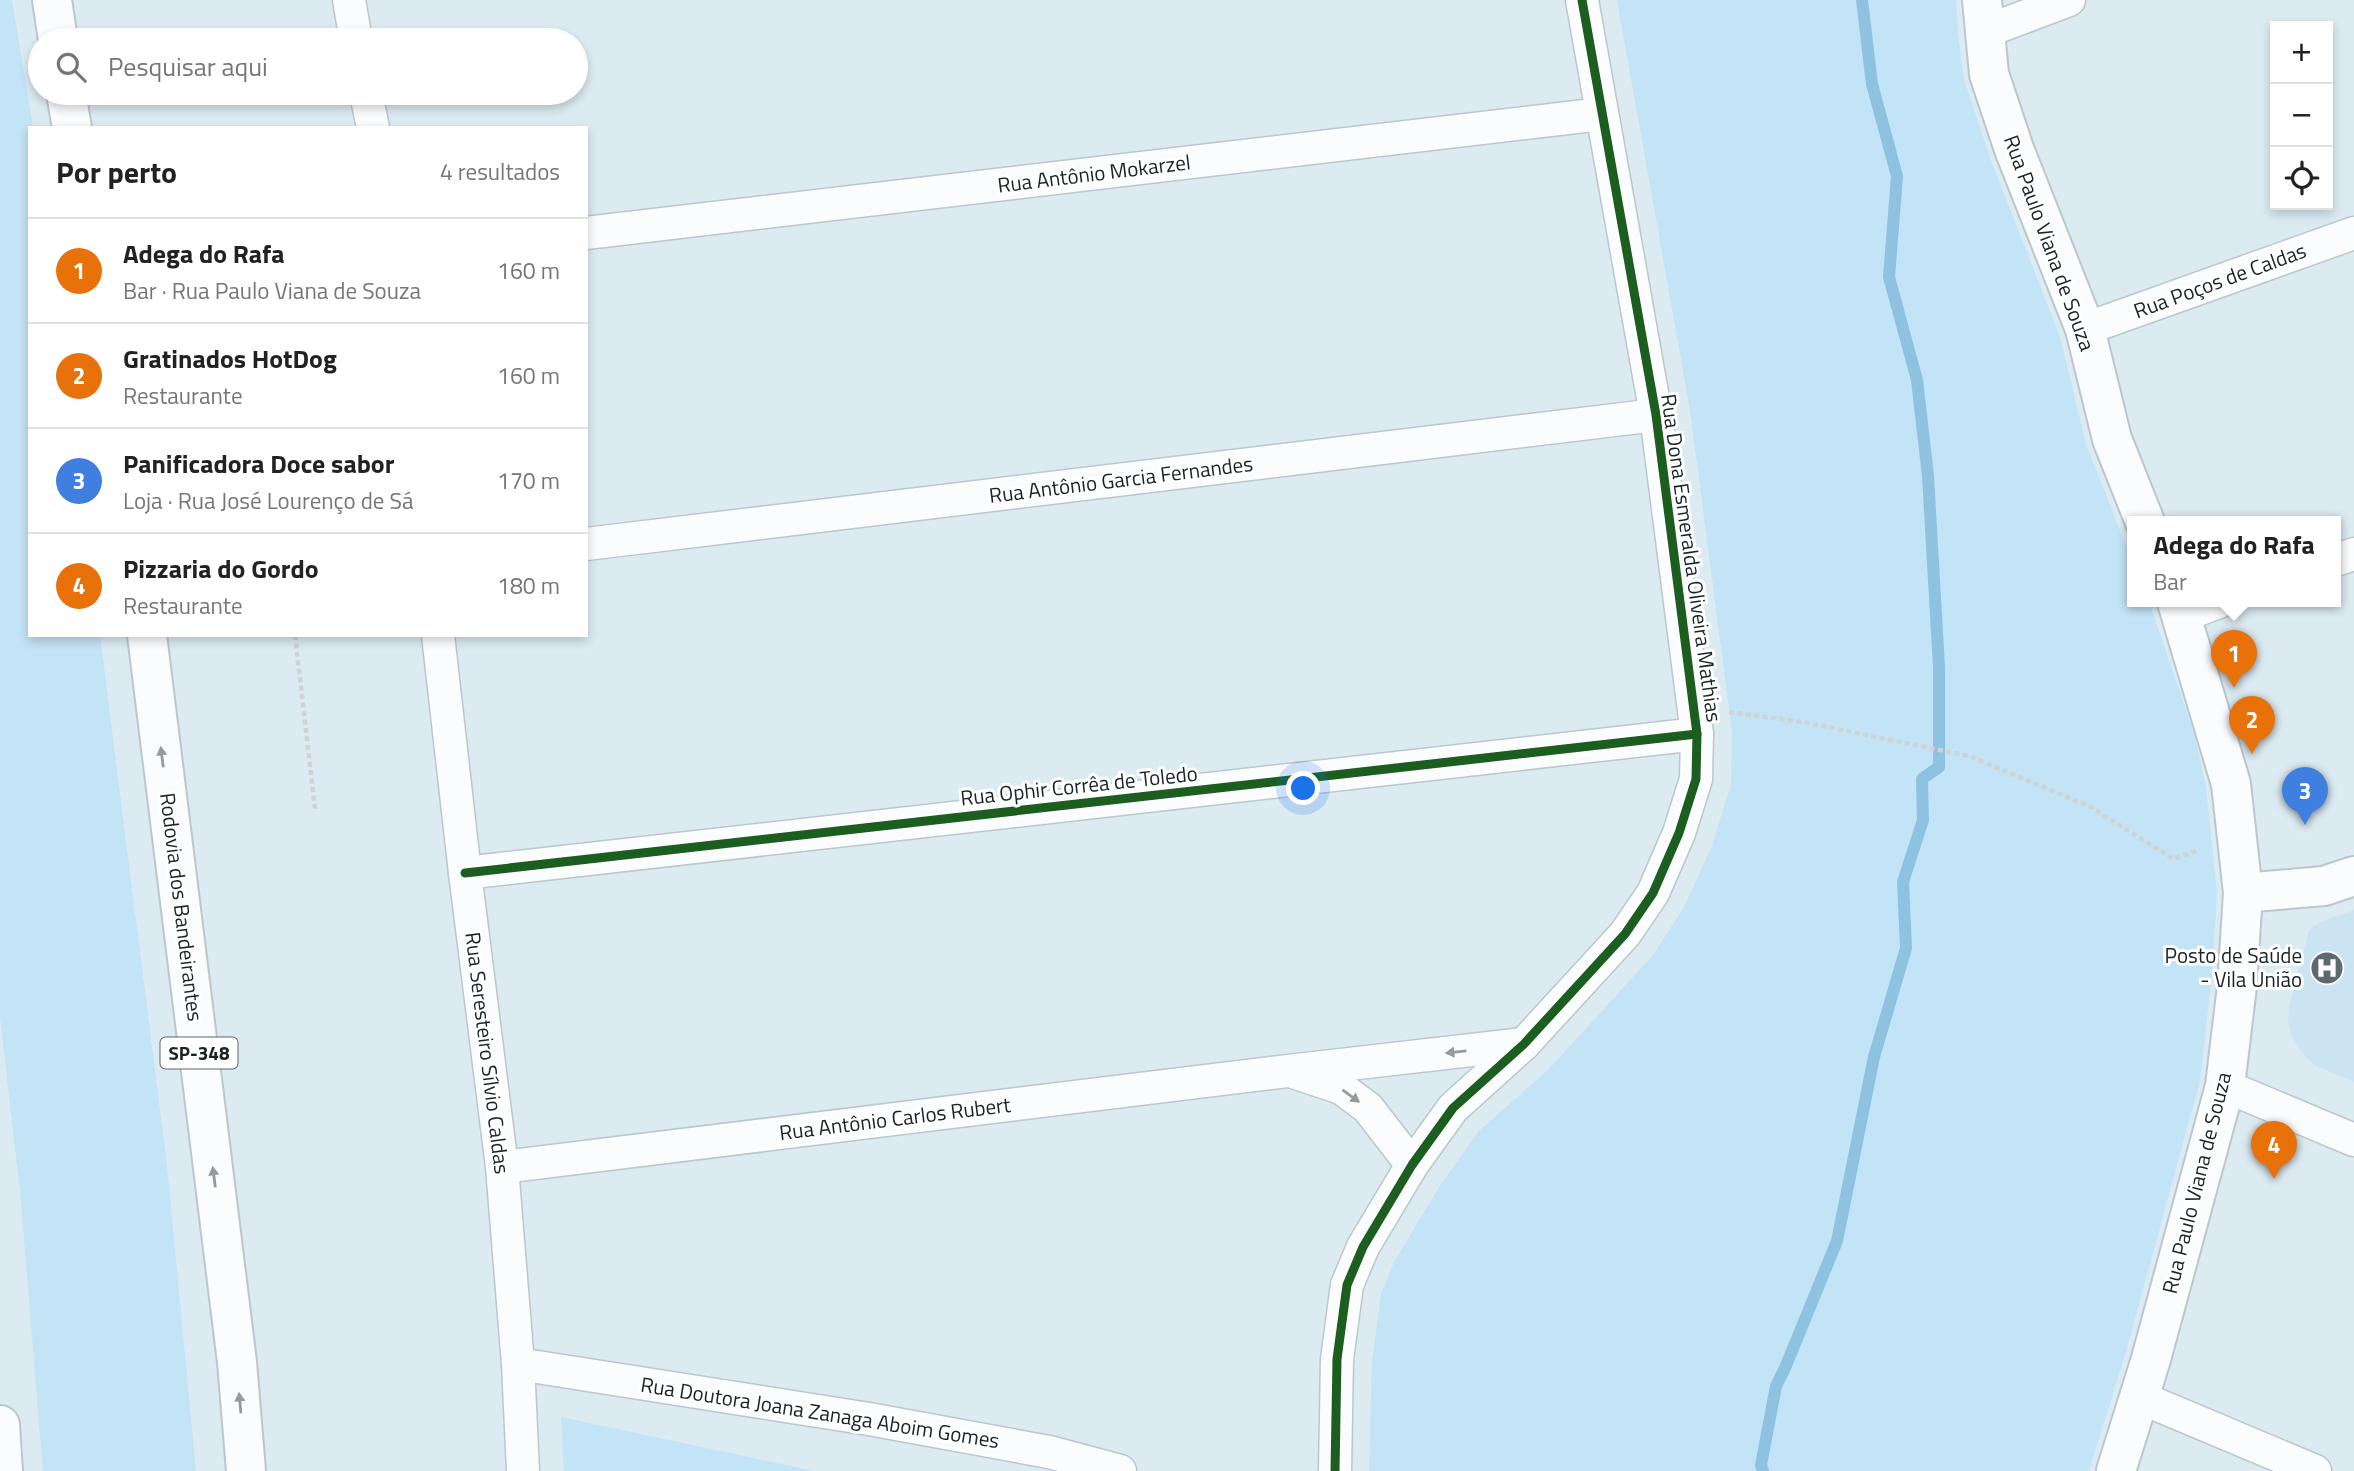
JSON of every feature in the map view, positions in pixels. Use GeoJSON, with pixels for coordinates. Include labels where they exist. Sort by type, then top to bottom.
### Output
{"type":"FeatureCollection","features":[{"type":"Feature","properties":{"kind":"main road"},"geometry":{"type":"LineString","coordinates":[[52,0],[56,28]]}},
{"type":"Feature","properties":{"kind":"main road","name":"Rua Paulo Viana de Souza"},"geometry":{"type":"LineString","coordinates":[[1983,16],[1989,74],[2010,136],[2085,329],[2112,439],[2143,516]]}},
{"type":"Feature","properties":{"kind":"main road"},"geometry":{"type":"LineString","coordinates":[[68,105],[72,126]]}},
{"type":"Feature","properties":{"kind":"main road","name":"Rua Paulo Viana de Souza"},"geometry":{"type":"LineString","coordinates":[[2116,1471],[2225,1086],[2237,986],[2243,893],[2231,784],[2179,609]]}},
{"type":"Feature","properties":{"kind":"main road","name":"Rodovia dos Bandeirantes"},"geometry":{"type":"LineString","coordinates":[[148,637],[237,1362],[246,1471]]}},
{"type":"Feature","properties":{"kind":"main road"},"geometry":{"type":"LineString","coordinates":[[2243,893],[2324,886],[2354,876]]}},
{"type":"Feature","properties":{"kind":"main road"},"geometry":{"type":"LineString","coordinates":[[0,1425],[3,1471]]}},
{"type":"Feature","properties":{"kind":"street"},"geometry":{"type":"LineString","coordinates":[[349,0],[354,28]]}},
{"type":"Feature","properties":{"kind":"street","name":"Rua Dona Esmeralda Oliveira Mathias"},"geometry":{"type":"LineString","coordinates":[[1335,1471],[1337,1359],[1348,1285],[1363,1247],[1412,1166],[1453,1108],[1524,1044],[1625,934],[1653,893],[1679,834],[1696,779],[1695,720],[1656,415],[1582,0]]}},
{"type":"Feature","properties":{"kind":"street"},"geometry":{"type":"LineString","coordinates":[[1983,16],[2069,0]]}},
{"type":"Feature","properties":{"kind":"street"},"geometry":{"type":"LineString","coordinates":[[368,105],[373,126]]}},
{"type":"Feature","properties":{"kind":"street","name":"Rua Antônio Mokarzel"},"geometry":{"type":"LineString","coordinates":[[588,233],[1602,114]]}},
{"type":"Feature","properties":{"kind":"street","name":"Rua Poços de Caldas"},"geometry":{"type":"LineString","coordinates":[[2085,329],[2354,233]]}},
{"type":"Feature","properties":{"kind":"street","name":"Rua Antônio Garcia Fernandes"},"geometry":{"type":"LineString","coordinates":[[588,544],[1656,415]]}},
{"type":"Feature","properties":{"kind":"street","name":"Rua Seresteiro Sílvio Caldas"},"geometry":{"type":"LineString","coordinates":[[438,637],[502,1167],[518,1364],[523,1471]]}},
{"type":"Feature","properties":{"kind":"street","name":"Rua Ophir Corrêa de Toledo"},"geometry":{"type":"LineString","coordinates":[[465,873],[1695,720]]}},
{"type":"Feature","properties":{"kind":"street","name":"Rua Antônio Carlos Rubert"},"geometry":{"type":"LineString","coordinates":[[502,1167],[1289,1070],[1524,1044]]}},
{"type":"Feature","properties":{"kind":"street","name":"Rua Antônio Carlos Rubert"},"geometry":{"type":"LineString","coordinates":[[1289,1070],[1341,1088],[1368,1108],[1412,1166]]}},
{"type":"Feature","properties":{"kind":"street"},"geometry":{"type":"LineString","coordinates":[[2225,1086],[2354,1140]]}},
{"type":"Feature","properties":{"kind":"street","name":"Rua Doutora Joana Zanaga Aboim Gomes"},"geometry":{"type":"LineString","coordinates":[[518,1364],[895,1424],[1049,1452],[1120,1471]]}},
{"type":"Feature","properties":{"kind":"street"},"geometry":{"type":"LineString","coordinates":[[2139,1397],[2315,1471]]}},
{"type":"Feature","properties":{"kind":"path"},"geometry":{"type":"LineString","coordinates":[[295,637],[315,809]]}},
{"type":"Feature","properties":{"kind":"path"},"geometry":{"type":"LineString","coordinates":[[1695,720],[1803,722],[1969,756],[2091,807],[2173,859],[2237,838]]}},
{"type":"Feature","properties":{"kind":"shaded area"},"geometry":{"type":"Polygon","coordinates":[[[0,0],[12,0],[33,126],[28,126],[28,637],[100,637],[167,1166],[196,1471],[43,1471],[20,1191],[0,1018],[0,0]]]}},
{"type":"Feature","properties":{"kind":"shaded area"},"geometry":{"type":"Polygon","coordinates":[[[1617,0],[1956,0],[1964,80],[1990,158],[2060,337],[2087,447],[2127,548],[2127,607],[2151,607],[2195,736],[2206,788],[2217,894],[2200,1081],[2126,1352],[2089,1471],[1369,1471],[1372,1362],[1381,1294],[1394,1262],[1441,1184],[1479,1131],[1549,1069],[1653,955],[1683,909],[1712,846],[1731,784],[1732,732],[1690,410],[1617,0]]]}},
{"type":"Feature","properties":{"kind":"shaded area","name":"Posto de Saúde - Vila União"},"geometry":{"type":"Polygon","coordinates":[[[2354,910],[2354,1082],[2318,1067],[2306,1058],[2291,1035],[2288,1020],[2289,1005],[2309,930],[2322,921],[2354,910]]]}},
{"type":"Feature","properties":{"kind":"shaded area"},"geometry":{"type":"Polygon","coordinates":[[[561,1417],[814,1471],[564,1471],[561,1417]]]}},
{"type":"Feature","properties":{"kind":"waterway"},"geometry":{"type":"LineString","coordinates":[[1763,1471],[1761,1465],[1776,1386],[1837,1241],[1874,1057],[1906,948],[1903,882],[1923,820],[1922,779],[1939,767],[1939,667],[1928,476],[1917,380],[1889,277],[1897,176],[1872,84],[1862,0]]}},
{"type":"Feature","properties":{"kind":"cycle path"},"geometry":{"type":"LineString","coordinates":[[1335,1471],[1337,1359],[1347,1285],[1363,1247],[1412,1165],[1453,1108],[1524,1044],[1625,934],[1653,893],[1679,833],[1696,779],[1697,734],[1656,415],[1582,0]]}},
{"type":"Feature","properties":{"kind":"cycle path"},"geometry":{"type":"LineString","coordinates":[[465,873],[1697,734]]}},
{"type":"Feature","properties":{"kind":"place","name":"Adega do Rafa"},"geometry":{"type":"Point","coordinates":[2234,688]}},
{"type":"Feature","properties":{"kind":"place","name":"Gratinados HotDog"},"geometry":{"type":"Point","coordinates":[2252,754]}},
{"type":"Feature","properties":{"kind":"place","name":"Panificadora Doce sabor"},"geometry":{"type":"Point","coordinates":[2305,825]}},
{"type":"Feature","properties":{"kind":"place","name":"Posto de Saúde - Vila União"},"geometry":{"type":"Point","coordinates":[2327,968]}},
{"type":"Feature","properties":{"kind":"place","name":"Pizzaria do Gordo"},"geometry":{"type":"Point","coordinates":[2274,1179]}}]}
